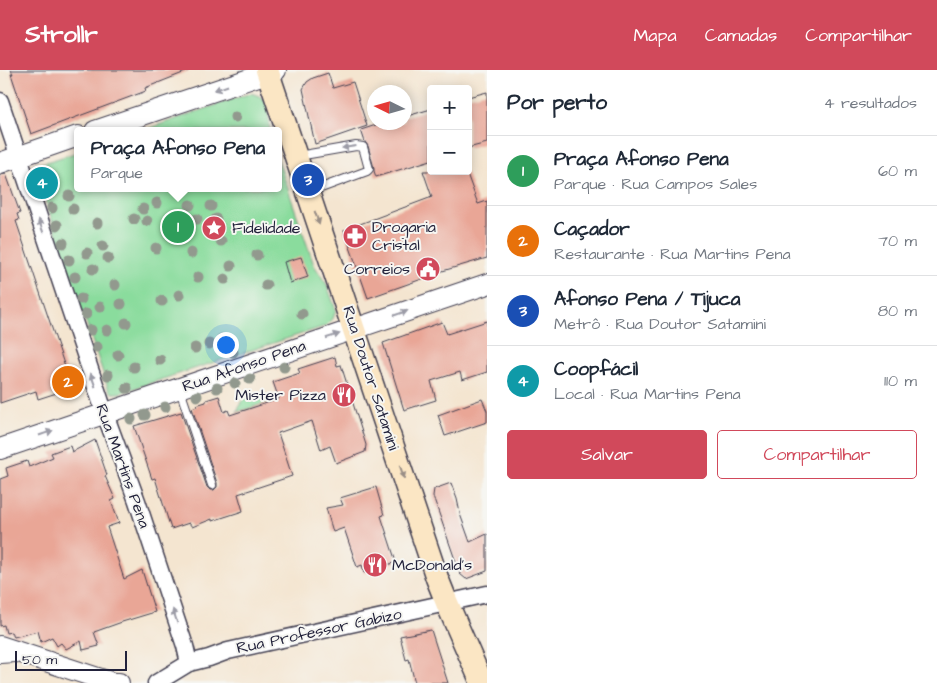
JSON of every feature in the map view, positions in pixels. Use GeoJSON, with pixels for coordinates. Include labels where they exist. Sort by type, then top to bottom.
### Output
{"type":"FeatureCollection","features":[{"type":"Feature","properties":{"kind":"main road","name":"Rua Doutor Satamini"},"geometry":{"type":"LineString","coordinates":[[270,71],[296,157],[447,603],[482,683]]}},
{"type":"Feature","properties":{"kind":"street"},"geometry":{"type":"LineString","coordinates":[[107,127],[270,71]]}},
{"type":"Feature","properties":{"kind":"street","name":"Rua Martins Pena"},"geometry":{"type":"LineString","coordinates":[[0,101],[9,160],[136,501],[189,662]]}},
{"type":"Feature","properties":{"kind":"street"},"geometry":{"type":"LineString","coordinates":[[9,160],[74,137]]}},
{"type":"Feature","properties":{"kind":"street","name":"Rua Afonso Pena"},"geometry":{"type":"LineString","coordinates":[[0,449],[487,284]]}},
{"type":"Feature","properties":{"kind":"street","name":"Rua Professor Gabizo"},"geometry":{"type":"LineString","coordinates":[[156,683],[189,662],[209,658],[228,651],[487,594]]}},
{"type":"Feature","properties":{"kind":"street"},"geometry":{"type":"LineString","coordinates":[[0,646],[119,683]]}},
{"type":"Feature","properties":{"kind":"lane"},"geometry":{"type":"LineString","coordinates":[[296,157],[356,146],[362,147],[369,169],[308,193]]}},
{"type":"Feature","properties":{"kind":"lane"},"geometry":{"type":"LineString","coordinates":[[180,388],[212,485]]}},
{"type":"Feature","properties":{"kind":"lane"},"geometry":{"type":"LineString","coordinates":[[0,659],[34,657]]}},
{"type":"Feature","properties":{"kind":"green space"},"geometry":{"type":"Polygon","coordinates":[[[251,93],[267,102],[270,127],[153,127],[251,93]]]}},
{"type":"Feature","properties":{"kind":"green space"},"geometry":{"type":"Polygon","coordinates":[[[74,153],[74,192],[282,192],[282,172],[314,265],[327,285],[336,310],[333,319],[323,327],[135,388],[112,393],[108,388],[38,178],[38,169],[43,163],[74,153]]]}},
{"type":"Feature","properties":{"kind":"green space"},"geometry":{"type":"Polygon","coordinates":[[[263,394],[273,401],[237,412],[245,398],[257,398],[263,394]]]}},
{"type":"Feature","properties":{"kind":"building"},"geometry":{"type":"Polygon","coordinates":[[[11,70],[188,71],[145,88],[146,91],[31,134],[11,70]]]}},
{"type":"Feature","properties":{"kind":"building"},"geometry":{"type":"Polygon","coordinates":[[[328,73],[333,88],[353,82],[367,126],[315,144],[303,89],[307,82],[328,73]]]}},
{"type":"Feature","properties":{"kind":"building"},"geometry":{"type":"Polygon","coordinates":[[[487,92],[487,143],[472,147],[472,130],[472,96],[487,92]]]}},
{"type":"Feature","properties":{"kind":"building"},"geometry":{"type":"Polygon","coordinates":[[[427,110],[427,161],[376,177],[368,146],[361,130],[367,128],[367,130],[412,130],[412,115],[427,110]]]}},
{"type":"Feature","properties":{"kind":"building"},"geometry":{"type":"Polygon","coordinates":[[[423,171],[427,171],[427,175],[467,175],[478,204],[487,201],[487,258],[439,272],[368,298],[344,230],[432,197],[423,171]]]}},
{"type":"Feature","properties":{"kind":"building"},"geometry":{"type":"Polygon","coordinates":[[[6,174],[20,213],[17,214],[19,220],[16,221],[72,388],[38,399],[36,391],[0,403],[0,175],[6,174]]]}},
{"type":"Feature","properties":{"kind":"building"},"geometry":{"type":"Polygon","coordinates":[[[301,257],[308,277],[290,283],[284,262],[301,257]]]}},
{"type":"Feature","properties":{"kind":"building"},"geometry":{"type":"Polygon","coordinates":[[[487,321],[487,372],[462,380],[460,372],[431,381],[436,400],[404,410],[383,343],[442,322],[447,334],[487,321]]]}},
{"type":"Feature","properties":{"kind":"building"},"geometry":{"type":"Polygon","coordinates":[[[335,357],[337,366],[341,365],[366,445],[365,452],[336,463],[330,446],[321,450],[312,421],[278,433],[292,476],[238,494],[243,511],[212,521],[212,519],[192,527],[189,523],[171,529],[155,478],[152,479],[134,426],[181,412],[207,487],[210,490],[214,490],[217,487],[217,483],[192,408],[206,402],[206,400],[219,396],[224,412],[228,410],[230,415],[279,399],[273,382],[300,373],[298,369],[335,357]]]}},
{"type":"Feature","properties":{"kind":"building"},"geometry":{"type":"Polygon","coordinates":[[[482,399],[487,411],[487,422],[445,436],[438,415],[482,399]]]}},
{"type":"Feature","properties":{"kind":"building"},"geometry":{"type":"Polygon","coordinates":[[[95,440],[107,475],[105,476],[115,499],[111,501],[119,523],[107,527],[124,579],[142,570],[155,612],[94,632],[99,646],[83,650],[81,641],[66,649],[61,643],[57,646],[52,637],[41,642],[38,631],[14,637],[11,632],[6,633],[4,625],[0,626],[0,479],[8,476],[6,468],[27,461],[29,467],[53,457],[51,453],[70,446],[72,452],[95,440]]]}},
{"type":"Feature","properties":{"kind":"building"},"geometry":{"type":"Polygon","coordinates":[[[451,483],[470,542],[487,534],[487,571],[466,579],[460,574],[433,496],[434,489],[451,483]]]}},
{"type":"Feature","properties":{"kind":"building"},"geometry":{"type":"Polygon","coordinates":[[[376,487],[384,515],[381,516],[396,562],[364,573],[362,565],[357,567],[344,528],[333,532],[326,508],[343,505],[340,498],[376,487]]]}},
{"type":"Feature","properties":{"kind":"building"},"geometry":{"type":"Polygon","coordinates":[[[431,630],[448,683],[415,683],[409,659],[406,660],[400,636],[431,630]]]}},
{"type":"Feature","properties":{"kind":"place","name":"Afonso Pena / Tijuca"},"geometry":{"type":"Point","coordinates":[308,180]}},
{"type":"Feature","properties":{"kind":"place","name":"Coopfácil"},"geometry":{"type":"Point","coordinates":[42,183]}},
{"type":"Feature","properties":{"kind":"place","name":"Praça Afonso Pena"},"geometry":{"type":"Point","coordinates":[178,227]}},
{"type":"Feature","properties":{"kind":"place","name":"Fidelidade"},"geometry":{"type":"Point","coordinates":[214,228]}},
{"type":"Feature","properties":{"kind":"place","name":"Drogaria Cristal"},"geometry":{"type":"Point","coordinates":[355,236]}},
{"type":"Feature","properties":{"kind":"place","name":"Correios"},"geometry":{"type":"Point","coordinates":[428,269]}},
{"type":"Feature","properties":{"kind":"place","name":"Caçador"},"geometry":{"type":"Point","coordinates":[68,382]}},
{"type":"Feature","properties":{"kind":"place","name":"Mister Pizza"},"geometry":{"type":"Point","coordinates":[344,395]}},
{"type":"Feature","properties":{"kind":"place","name":"McDonald's"},"geometry":{"type":"Point","coordinates":[375,565]}}]}
